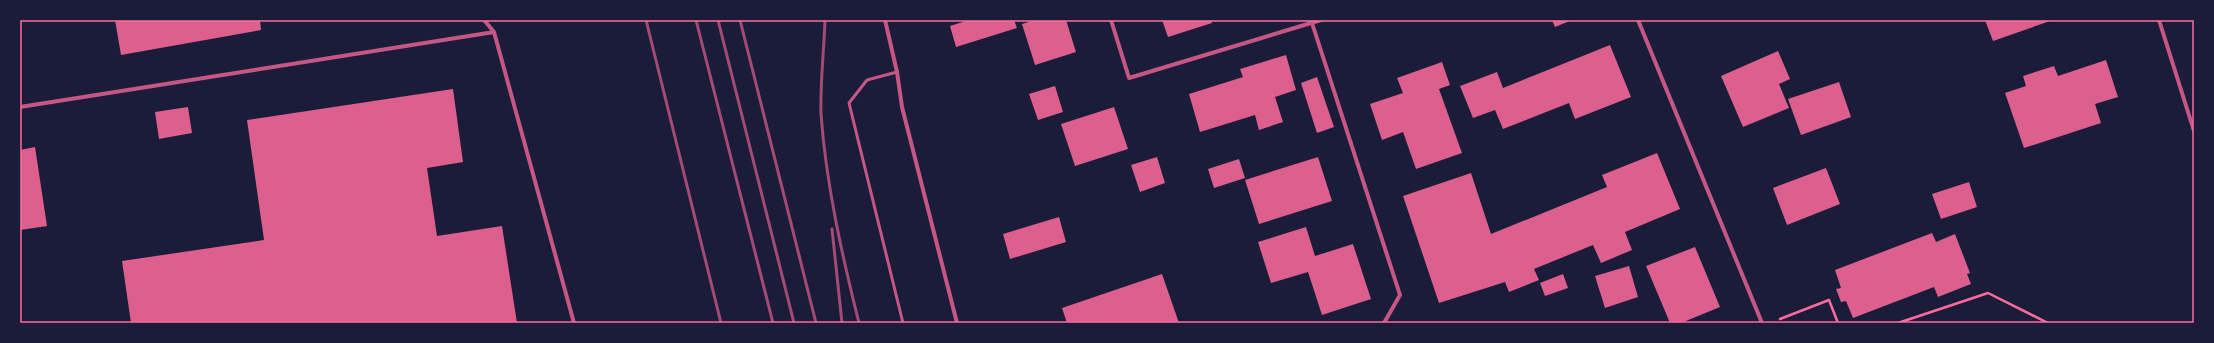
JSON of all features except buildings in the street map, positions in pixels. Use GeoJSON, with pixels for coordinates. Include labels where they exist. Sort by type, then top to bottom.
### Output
{"type":"FeatureCollection","features":[{"type":"Feature","properties":{"kind":"street"},"geometry":{"type":"LineString","coordinates":[[484,20],[494,32],[574,323]]}},
{"type":"Feature","properties":{"kind":"street"},"geometry":{"type":"LineString","coordinates":[[885,20],[897,72],[902,107],[957,323]]}},
{"type":"Feature","properties":{"kind":"street"},"geometry":{"type":"LineString","coordinates":[[1111,20],[1129,78],[1321,20]]}},
{"type":"Feature","properties":{"kind":"street"},"geometry":{"type":"LineString","coordinates":[[1638,20],[1762,323]]}},
{"type":"Feature","properties":{"kind":"street"},"geometry":{"type":"LineString","coordinates":[[2159,20],[2194,131]]}},
{"type":"Feature","properties":{"kind":"street"},"geometry":{"type":"LineString","coordinates":[[1312,23],[1400,295],[1384,323]]}},
{"type":"Feature","properties":{"kind":"street"},"geometry":{"type":"LineString","coordinates":[[20,107],[494,32]]}},
{"type":"Feature","properties":{"kind":"lane"},"geometry":{"type":"LineString","coordinates":[[897,72],[867,80],[849,103],[903,323]]}},
{"type":"Feature","properties":{"kind":"path"},"geometry":{"type":"LineString","coordinates":[[1898,323],[1988,293],[2048,323]]}},
{"type":"Feature","properties":{"kind":"path"},"geometry":{"type":"LineString","coordinates":[[1777,320],[1829,300],[1838,323]]}},
{"type":"Feature","properties":{"kind":"railway"},"geometry":{"type":"LineString","coordinates":[[646,20],[721,323]]}},
{"type":"Feature","properties":{"kind":"railway"},"geometry":{"type":"LineString","coordinates":[[696,20],[773,323]]}},
{"type":"Feature","properties":{"kind":"railway"},"geometry":{"type":"LineString","coordinates":[[718,20],[794,323]]}},
{"type":"Feature","properties":{"kind":"railway"},"geometry":{"type":"LineString","coordinates":[[740,20],[816,323]]}},
{"type":"Feature","properties":{"kind":"railway"},"geometry":{"type":"LineString","coordinates":[[825,20],[821,102],[823,140],[836,219],[859,323]]}},
{"type":"Feature","properties":{"kind":"railway"},"geometry":{"type":"LineString","coordinates":[[832,229],[842,323]]}}]}
